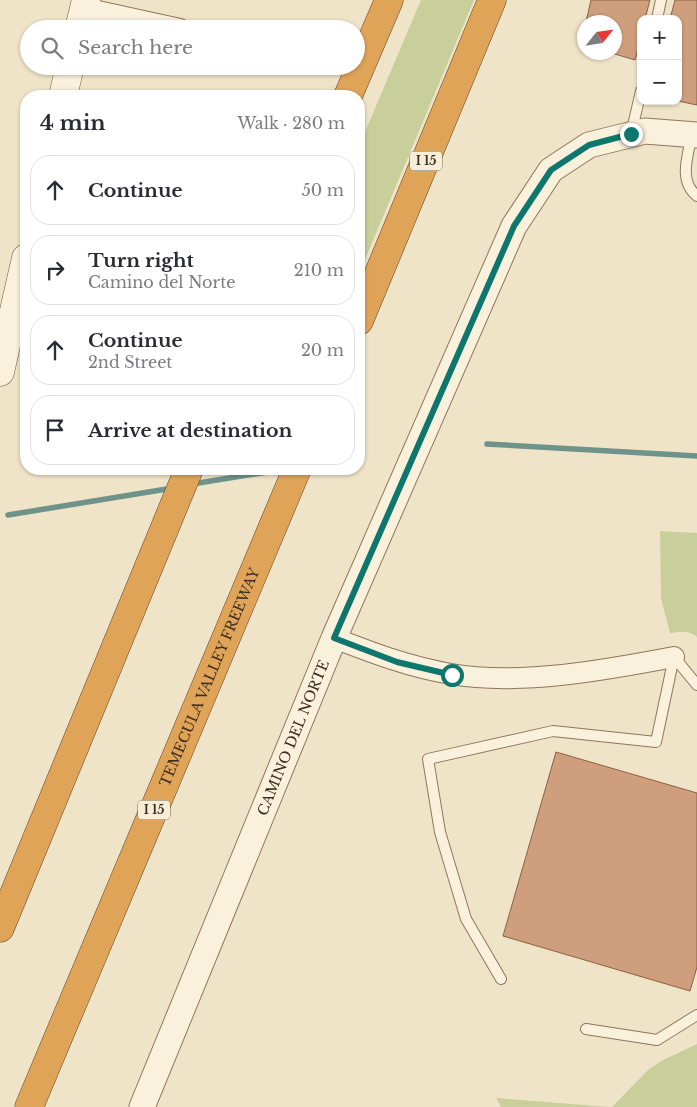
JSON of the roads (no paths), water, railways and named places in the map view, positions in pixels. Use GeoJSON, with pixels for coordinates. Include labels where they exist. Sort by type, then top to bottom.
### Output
{"type":"FeatureCollection","features":[{"type":"Feature","properties":{"kind":"highway"},"geometry":{"type":"LineString","coordinates":[[365,56],[389,0]]}},
{"type":"Feature","properties":{"kind":"highway","name":"I 15"},"geometry":{"type":"LineString","coordinates":[[365,307],[492,0]]}},
{"type":"Feature","properties":{"kind":"highway"},"geometry":{"type":"LineString","coordinates":[[351,90],[357,75]]}},
{"type":"Feature","properties":{"kind":"highway"},"geometry":{"type":"LineString","coordinates":[[0,928],[187,475]]}},
{"type":"Feature","properties":{"kind":"highway","name":"TEMECULA VALLEY FREEWAY"},"geometry":{"type":"LineString","coordinates":[[29,1107],[294,475]]}},
{"type":"Feature","properties":{"kind":"main road"},"geometry":{"type":"LineString","coordinates":[[64,90],[68,75]]}},
{"type":"Feature","properties":{"kind":"main road"},"geometry":{"type":"LineString","coordinates":[[0,372],[6,315],[20,275]]}},
{"type":"Feature","properties":{"kind":"street"},"geometry":{"type":"LineString","coordinates":[[83,12],[129,20]]}},
{"type":"Feature","properties":{"kind":"street","name":"CAMINO DEL NORTE"},"geometry":{"type":"LineString","coordinates":[[142,1107],[334,638],[514,226],[551,170],[589,145],[645,131],[695,135]]}},
{"type":"Feature","properties":{"kind":"street"},"geometry":{"type":"LineString","coordinates":[[334,638],[397,662],[452,675],[497,678],[528,678],[629,665],[674,657]]}},
{"type":"Feature","properties":{"kind":"lane"},"geometry":{"type":"LineString","coordinates":[[658,15],[661,0]]}},
{"type":"Feature","properties":{"kind":"lane"},"geometry":{"type":"LineString","coordinates":[[631,134],[638,105]]}},
{"type":"Feature","properties":{"kind":"lane"},"geometry":{"type":"LineString","coordinates":[[695,135],[685,172],[688,185],[697,196]]}},
{"type":"Feature","properties":{"kind":"lane"},"geometry":{"type":"LineString","coordinates":[[674,657],[697,685]]}},
{"type":"Feature","properties":{"kind":"lane"},"geometry":{"type":"LineString","coordinates":[[501,979],[466,919],[440,832],[428,759],[553,731],[656,742],[674,657]]}},
{"type":"Feature","properties":{"kind":"lane"},"geometry":{"type":"LineString","coordinates":[[586,1029],[657,1040],[697,1016]]}},
{"type":"Feature","properties":{"kind":"waterway"},"geometry":{"type":"LineString","coordinates":[[487,444],[697,456]]}},
{"type":"Feature","properties":{"kind":"waterway"},"geometry":{"type":"LineString","coordinates":[[192,484],[248,475]]}},
{"type":"Feature","properties":{"kind":"waterway"},"geometry":{"type":"LineString","coordinates":[[8,515],[173,488]]}}]}
